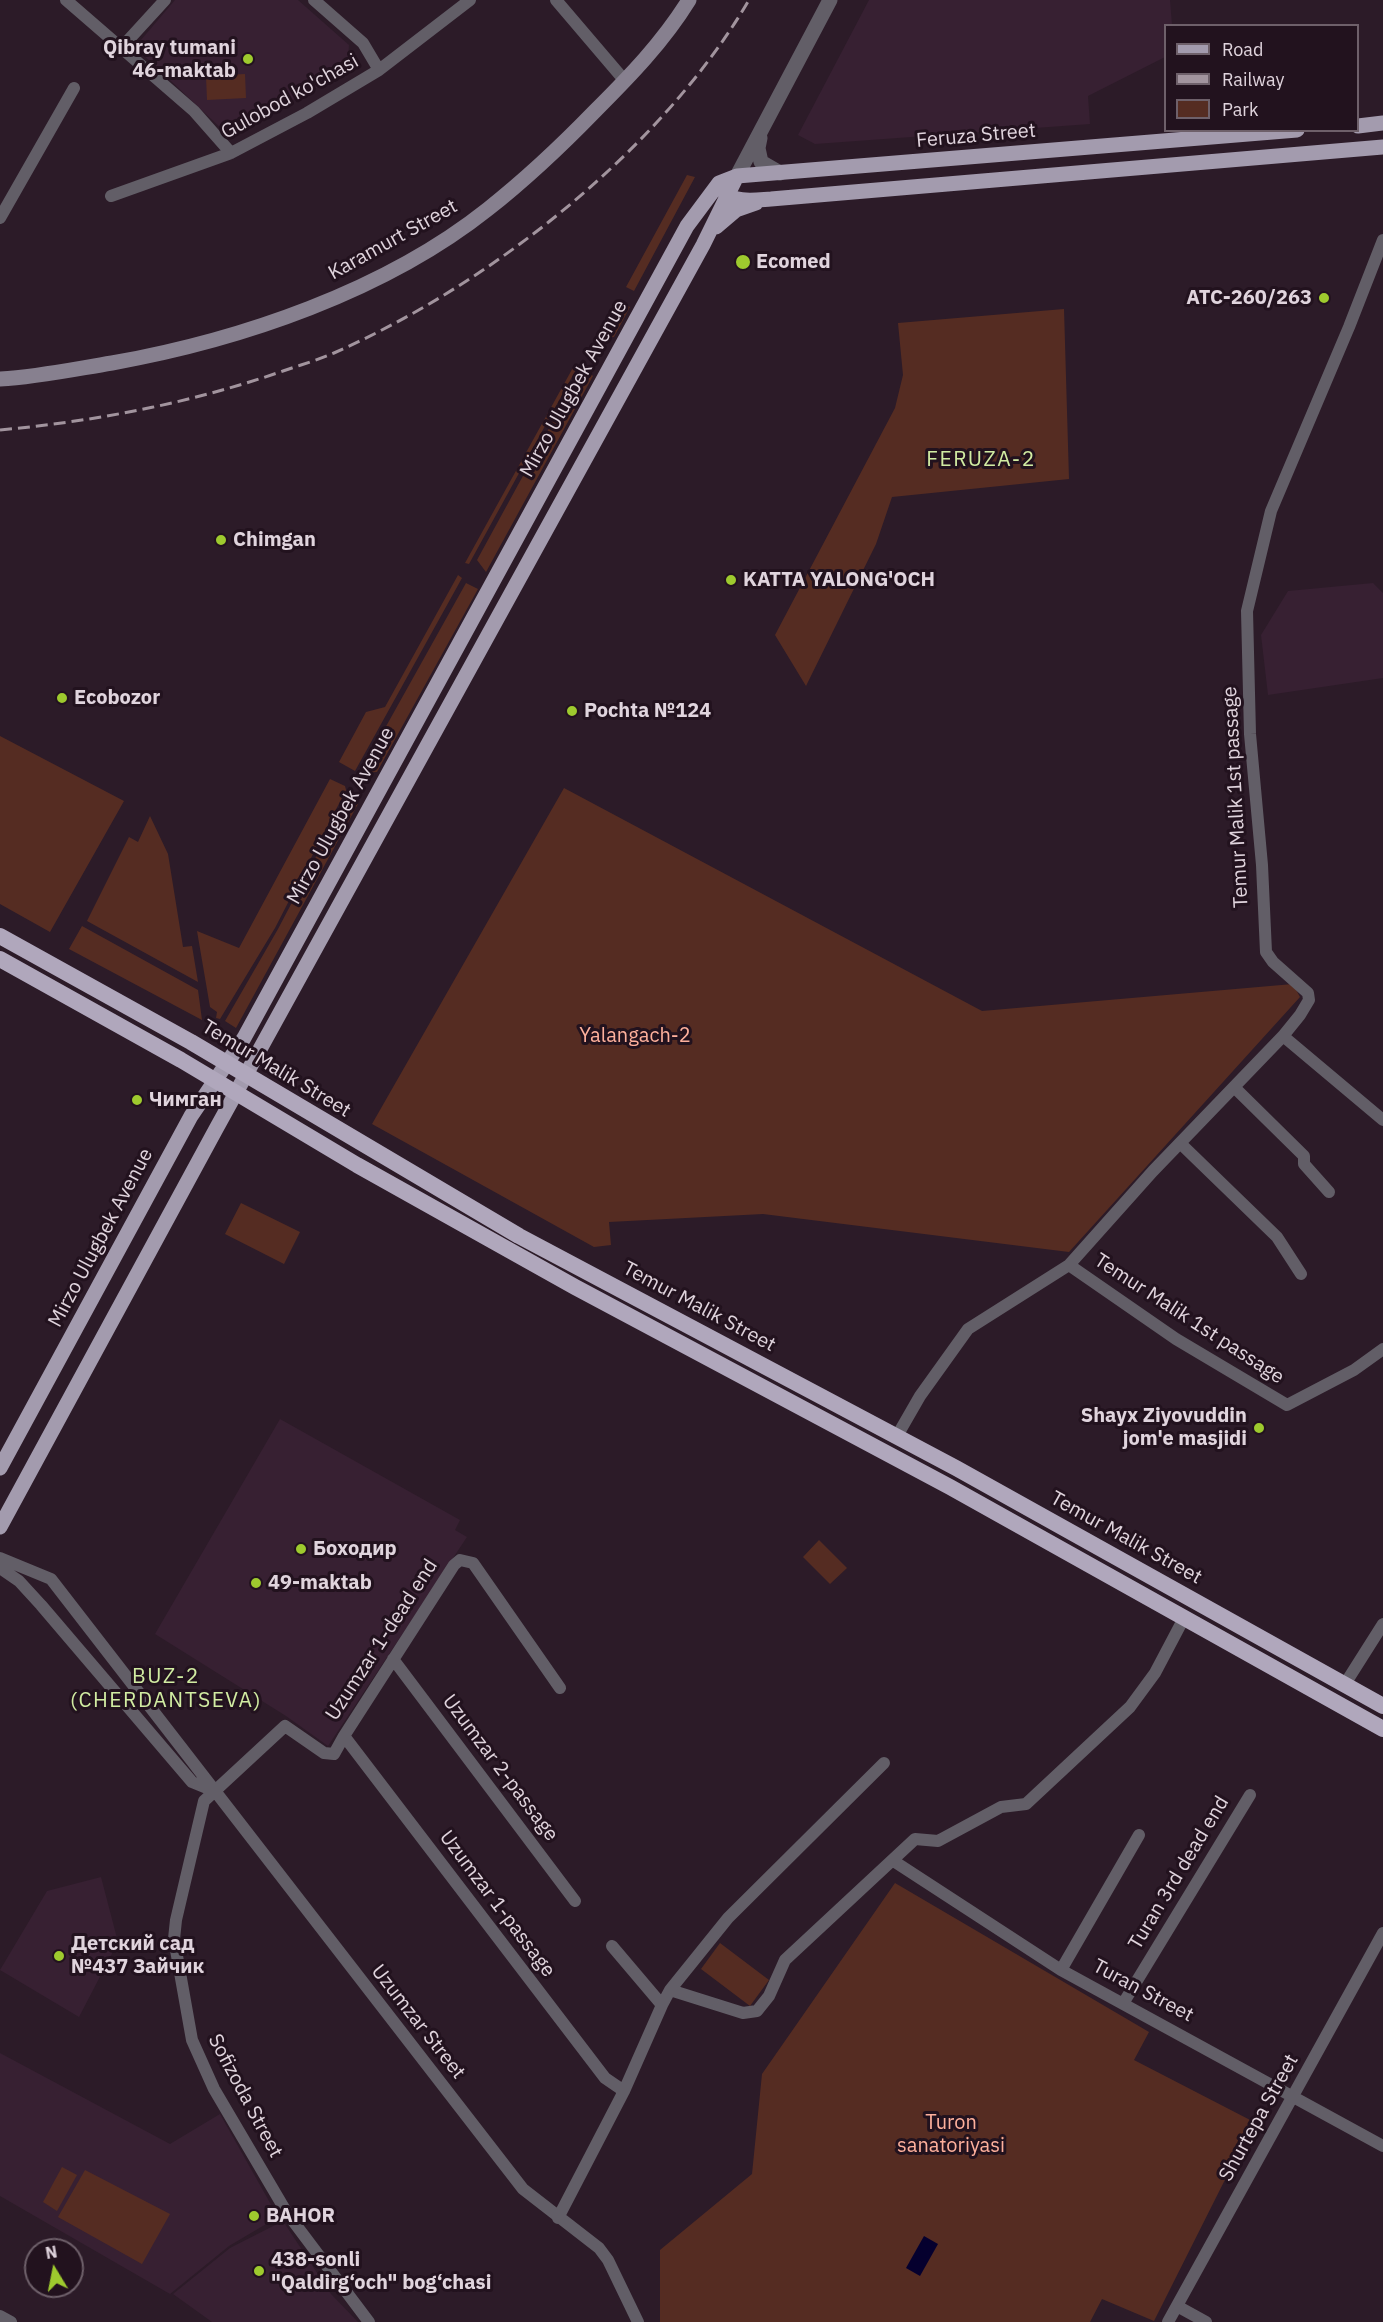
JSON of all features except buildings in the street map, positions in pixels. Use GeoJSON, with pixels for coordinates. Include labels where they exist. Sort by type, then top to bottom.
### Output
{"type":"FeatureCollection","features":[{"type":"Feature","properties":{"kind":"highway","name":"Temur Malik Street"},"geometry":{"type":"LineString","coordinates":[[0,936],[227,1063],[519,1236],[897,1436],[1383,1706]]}},
{"type":"Feature","properties":{"kind":"highway","name":"Temur Malik Street"},"geometry":{"type":"LineString","coordinates":[[0,959],[236,1093],[357,1166],[950,1487],[1383,1729]]}},
{"type":"Feature","properties":{"kind":"main road","name":"Karamurt Street"},"geometry":{"type":"LineString","coordinates":[[623,80],[661,33],[683,0]]}},
{"type":"Feature","properties":{"kind":"main road","name":"Karamurt Street"},"geometry":{"type":"LineString","coordinates":[[0,377],[71,370],[191,346],[290,314],[375,279],[429,248],[487,210],[573,134],[655,48],[689,0]]}},
{"type":"Feature","properties":{"kind":"main road"},"geometry":{"type":"LineString","coordinates":[[1359,126],[1383,123]]}},
{"type":"Feature","properties":{"kind":"main road","name":"Feruza Street"},"geometry":{"type":"LineString","coordinates":[[726,199],[737,176],[1273,132]]}},
{"type":"Feature","properties":{"kind":"main road"},"geometry":{"type":"LineString","coordinates":[[706,200],[771,199],[1383,147]]}},
{"type":"Feature","properties":{"kind":"main road"},"geometry":{"type":"LineString","coordinates":[[1032,152],[1025,165],[1034,177]]}},
{"type":"Feature","properties":{"kind":"main road"},"geometry":{"type":"LineString","coordinates":[[0,1527],[708,236],[726,199]]}},
{"type":"Feature","properties":{"kind":"main road","name":"Mirzo Ulugbek Avenue"},"geometry":{"type":"LineString","coordinates":[[0,1468],[192,1116],[244,1038],[687,226],[706,200],[726,199]]}},
{"type":"Feature","properties":{"kind":"main road"},"geometry":{"type":"LineString","coordinates":[[325,889],[344,899]]}},
{"type":"Feature","properties":{"kind":"main road"},"geometry":{"type":"LineString","coordinates":[[80,1322],[104,1335]]}},
{"type":"Feature","properties":{"kind":"main road"},"geometry":{"type":"LineString","coordinates":[[26,1420],[50,1434]]}},
{"type":"Feature","properties":{"kind":"street"},"geometry":{"type":"LineString","coordinates":[[66,0],[194,111],[231,153]]}},
{"type":"Feature","properties":{"kind":"street"},"geometry":{"type":"LineString","coordinates":[[122,47],[165,0]]}},
{"type":"Feature","properties":{"kind":"street"},"geometry":{"type":"LineString","coordinates":[[314,0],[363,43],[380,70]]}},
{"type":"Feature","properties":{"kind":"street","name":"Gulobod ko'chasi"},"geometry":{"type":"LineString","coordinates":[[111,196],[231,153],[307,113],[380,70],[470,0]]}},
{"type":"Feature","properties":{"kind":"street"},"geometry":{"type":"LineString","coordinates":[[556,0],[623,80]]}},
{"type":"Feature","properties":{"kind":"street"},"geometry":{"type":"LineString","coordinates":[[737,176],[830,0]]}},
{"type":"Feature","properties":{"kind":"street"},"geometry":{"type":"LineString","coordinates":[[0,218],[74,88]]}},
{"type":"Feature","properties":{"kind":"street"},"geometry":{"type":"LineString","coordinates":[[764,123],[759,155],[765,166],[780,173]]}},
{"type":"Feature","properties":{"kind":"street"},"geometry":{"type":"LineString","coordinates":[[726,199],[764,123]]}},
{"type":"Feature","properties":{"kind":"street","name":"Temur Malik 1st passage"},"geometry":{"type":"LineString","coordinates":[[897,1436],[920,1396],[968,1329],[1069,1265],[1179,1143],[1235,1088],[1283,1036],[1300,1015],[1309,996],[1273,962],[1266,952],[1263,937],[1262,865],[1250,734],[1247,611],[1271,512],[1383,240]]}},
{"type":"Feature","properties":{"kind":"street"},"geometry":{"type":"LineString","coordinates":[[1283,1036],[1383,1119]]}},
{"type":"Feature","properties":{"kind":"street"},"geometry":{"type":"LineString","coordinates":[[1235,1088],[1304,1156],[1305,1164],[1329,1192]]}},
{"type":"Feature","properties":{"kind":"street"},"geometry":{"type":"LineString","coordinates":[[1179,1143],[1277,1237],[1301,1274]]}},
{"type":"Feature","properties":{"kind":"street","name":"Temur Malik 1st passage"},"geometry":{"type":"LineString","coordinates":[[1069,1265],[1176,1339],[1287,1404],[1354,1370],[1383,1349]]}},
{"type":"Feature","properties":{"kind":"street","name":"Uzumzаr Street"},"geometry":{"type":"LineString","coordinates":[[0,1558],[51,1579],[200,1768],[214,1791],[523,2189],[558,2218],[587,2237],[608,2260],[638,2322]]}},
{"type":"Feature","properties":{"kind":"street","name":"Uzumzаr 1-dead end"},"geometry":{"type":"LineString","coordinates":[[214,1791],[285,1726],[329,1755],[334,1754],[454,1565],[460,1560],[468,1560],[560,1688]]}},
{"type":"Feature","properties":{"kind":"street","name":"Uzumzаr Street"},"geometry":{"type":"LineString","coordinates":[[0,1568],[20,1581],[192,1782],[214,1791]]}},
{"type":"Feature","properties":{"kind":"street"},"geometry":{"type":"LineString","coordinates":[[670,1990],[743,2013],[757,2011],[769,1996],[785,1960],[915,1839],[938,1841],[1001,1807],[1026,1804],[1130,1707],[1155,1673],[1184,1618]]}},
{"type":"Feature","properties":{"kind":"street"},"geometry":{"type":"LineString","coordinates":[[1345,1684],[1383,1624]]}},
{"type":"Feature","properties":{"kind":"street","name":"Uzumzаr 2-passage"},"geometry":{"type":"LineString","coordinates":[[393,1659],[576,1901]]}},
{"type":"Feature","properties":{"kind":"street","name":"Uzumzаr 1-passage"},"geometry":{"type":"LineString","coordinates":[[344,1736],[605,2078],[624,2091]]}},
{"type":"Feature","properties":{"kind":"street"},"geometry":{"type":"LineString","coordinates":[[558,2218],[624,2091],[670,1990],[728,1918],[884,1763]]}},
{"type":"Feature","properties":{"kind":"street","name":"Sofizoda Street"},"geometry":{"type":"LineString","coordinates":[[214,1791],[204,1801],[176,1920],[174,1939],[192,2040],[214,2089],[287,2213],[369,2322]]}},
{"type":"Feature","properties":{"kind":"street","name":"Turan 3rd dead end"},"geometry":{"type":"LineString","coordinates":[[1124,2002],[1250,1795]]}},
{"type":"Feature","properties":{"kind":"street"},"geometry":{"type":"LineString","coordinates":[[1061,1970],[1139,1835]]}},
{"type":"Feature","properties":{"kind":"street","name":"Turan Street"},"geometry":{"type":"LineString","coordinates":[[892,1860],[1061,1970],[1124,2002],[1383,2146]]}},
{"type":"Feature","properties":{"kind":"street","name":"Shurtepa Street"},"geometry":{"type":"LineString","coordinates":[[1168,2322],[1383,1933]]}},
{"type":"Feature","properties":{"kind":"street"},"geometry":{"type":"LineString","coordinates":[[612,1946],[662,2005]]}},
{"type":"Feature","properties":{"kind":"street"},"geometry":{"type":"LineString","coordinates":[[1177,2306],[1206,2322]]}},
{"type":"Feature","properties":{"kind":"street"},"geometry":{"type":"LineString","coordinates":[[0,2316],[11,2322]]}},
{"type":"Feature","properties":{"kind":"shaded area","name":"Qibray tumani 46-maktab"},"geometry":{"type":"Polygon","coordinates":[[[175,0],[298,0],[349,45],[347,72],[227,134],[135,47],[175,0]]]}},
{"type":"Feature","properties":{"kind":"shaded area"},"geometry":{"type":"Polygon","coordinates":[[[869,0],[1170,0],[1172,24],[1164,24],[1164,58],[1088,96],[1090,124],[815,144],[798,135],[869,0]]]}},
{"type":"Feature","properties":{"kind":"shaded area"},"geometry":{"type":"Polygon","coordinates":[[[1373,583],[1383,593],[1383,678],[1268,695],[1261,635],[1288,591],[1373,583]]]}},
{"type":"Feature","properties":{"kind":"shaded area","name":"49-maktab"},"geometry":{"type":"Polygon","coordinates":[[[280,1419],[460,1520],[455,1530],[467,1537],[328,1746],[286,1716],[155,1634],[280,1419]]]}},
{"type":"Feature","properties":{"kind":"shaded area","name":"Детский сад №437 Зайчик"},"geometry":{"type":"Polygon","coordinates":[[[101,1877],[118,1942],[79,2017],[0,1970],[47,1891],[101,1877]]]}},
{"type":"Feature","properties":{"kind":"shaded area"},"geometry":{"type":"Polygon","coordinates":[[[0,2053],[170,2144],[220,2114],[278,2217],[229,2246],[170,2294],[84,2244],[84,2238],[73,2238],[0,2196],[0,2053]]]}},
{"type":"Feature","properties":{"kind":"shaded area","name":"438-sonli \"Qaldirg‘och\" bog‘chasi"},"geometry":{"type":"Polygon","coordinates":[[[283,2221],[331,2294],[358,2322],[212,2322],[173,2294],[230,2248],[283,2221]]]}},
{"type":"Feature","properties":{"kind":"shaded area"},"geometry":{"type":"Polygon","coordinates":[[[924,2236],[938,2244],[920,2276],[906,2268],[924,2236]]]}},
{"type":"Feature","properties":{"kind":"green space"},"geometry":{"type":"Polygon","coordinates":[[[245,74],[246,98],[207,100],[206,76],[245,74]]]}},
{"type":"Feature","properties":{"kind":"green space"},"geometry":{"type":"Polygon","coordinates":[[[687,175],[695,177],[634,291],[626,287],[687,175]]]}},
{"type":"Feature","properties":{"kind":"green space"},"geometry":{"type":"Polygon","coordinates":[[[619,301],[630,307],[614,337],[598,339],[619,301]]]}},
{"type":"Feature","properties":{"kind":"green space"},"geometry":{"type":"Polygon","coordinates":[[[1064,309],[1069,479],[892,497],[876,544],[806,686],[775,635],[895,408],[903,375],[898,323],[1064,309]]]}},
{"type":"Feature","properties":{"kind":"green space"},"geometry":{"type":"Polygon","coordinates":[[[575,364],[578,366],[469,564],[465,563],[575,364]]]}},
{"type":"Feature","properties":{"kind":"green space"},"geometry":{"type":"Polygon","coordinates":[[[583,366],[593,376],[486,572],[477,560],[583,366]]]}},
{"type":"Feature","properties":{"kind":"green space"},"geometry":{"type":"Polygon","coordinates":[[[458,575],[462,578],[355,771],[339,762],[366,712],[385,707],[458,575]]]}},
{"type":"Feature","properties":{"kind":"green space"},"geometry":{"type":"Polygon","coordinates":[[[466,583],[478,589],[377,772],[360,773],[466,583]]]}},
{"type":"Feature","properties":{"kind":"green space"},"geometry":{"type":"Polygon","coordinates":[[[0,736],[124,801],[50,932],[0,904],[0,736]]]}},
{"type":"Feature","properties":{"kind":"green space"},"geometry":{"type":"Polygon","coordinates":[[[330,779],[345,786],[346,790],[275,928],[220,1019],[216,1018],[217,1012],[210,1007],[197,931],[239,948],[330,779]]]}},
{"type":"Feature","properties":{"kind":"green space","name":"Yalangach-2"},"geometry":{"type":"Polygon","coordinates":[[[564,788],[982,1011],[1293,984],[1300,997],[1069,1252],[763,1214],[609,1222],[611,1245],[594,1247],[372,1124],[564,788]]]}},
{"type":"Feature","properties":{"kind":"green space"},"geometry":{"type":"Polygon","coordinates":[[[351,790],[358,804],[236,1028],[225,1021],[278,929],[351,790]]]}},
{"type":"Feature","properties":{"kind":"green space"},"geometry":{"type":"Polygon","coordinates":[[[150,816],[168,854],[183,947],[192,946],[198,982],[87,921],[129,837],[138,842],[150,816]]]}},
{"type":"Feature","properties":{"kind":"green space"},"geometry":{"type":"Polygon","coordinates":[[[82,926],[198,990],[202,1020],[69,949],[82,926]]]}},
{"type":"Feature","properties":{"kind":"green space"},"geometry":{"type":"Polygon","coordinates":[[[241,1203],[300,1232],[284,1264],[225,1234],[241,1203]]]}},
{"type":"Feature","properties":{"kind":"green space"},"geometry":{"type":"Polygon","coordinates":[[[819,1540],[847,1568],[830,1584],[803,1557],[819,1540]]]}},
{"type":"Feature","properties":{"kind":"green space","name":"Turon sanatoriyasi"},"geometry":{"type":"Polygon","coordinates":[[[895,1883],[1149,2032],[1134,2060],[1254,2122],[1154,2321],[1102,2299],[1090,2322],[660,2322],[660,2250],[752,2174],[762,2074],[895,1883]]]}},
{"type":"Feature","properties":{"kind":"green space"},"geometry":{"type":"Polygon","coordinates":[[[720,1943],[769,1980],[750,2006],[701,1969],[720,1943]]]}},
{"type":"Feature","properties":{"kind":"green space"},"geometry":{"type":"Polygon","coordinates":[[[62,2167],[77,2175],[57,2211],[43,2202],[62,2167]]]}},
{"type":"Feature","properties":{"kind":"green space"},"geometry":{"type":"Polygon","coordinates":[[[85,2170],[170,2214],[142,2264],[58,2217],[85,2170]]]}},
{"type":"Feature","properties":{"kind":"railway"},"geometry":{"type":"LineString","coordinates":[[0,430],[108,416],[214,392],[322,358],[394,324],[512,250],[568,207],[621,159],[669,109],[712,55],[749,0]]}},
{"type":"Feature","properties":{"kind":"place","name":"Qibray tumani 46-maktab"},"geometry":{"type":"Point","coordinates":[248,59]}},
{"type":"Feature","properties":{"kind":"place","name":"Ecomed"},"geometry":{"type":"Point","coordinates":[743,262]}},
{"type":"Feature","properties":{"kind":"place","name":"АТС-260/263"},"geometry":{"type":"Point","coordinates":[1324,298]}},
{"type":"Feature","properties":{"kind":"place","name":"Chimgan"},"geometry":{"type":"Point","coordinates":[221,540]}},
{"type":"Feature","properties":{"kind":"place","name":"KATTA YALONG'OCH"},"geometry":{"type":"Point","coordinates":[731,580]}},
{"type":"Feature","properties":{"kind":"place","name":"Ecobozor"},"geometry":{"type":"Point","coordinates":[62,698]}},
{"type":"Feature","properties":{"kind":"place","name":"Pochta №124"},"geometry":{"type":"Point","coordinates":[572,711]}},
{"type":"Feature","properties":{"kind":"place","name":"Чимган"},"geometry":{"type":"Point","coordinates":[137,1100]}},
{"type":"Feature","properties":{"kind":"place","name":"Shayx Ziyovuddin jom'e masjidi"},"geometry":{"type":"Point","coordinates":[1259,1428]}},
{"type":"Feature","properties":{"kind":"place","name":"Боходир"},"geometry":{"type":"Point","coordinates":[301,1549]}},
{"type":"Feature","properties":{"kind":"place","name":"49-maktab"},"geometry":{"type":"Point","coordinates":[256,1583]}},
{"type":"Feature","properties":{"kind":"place","name":"Детский сад №437 Зайчик"},"geometry":{"type":"Point","coordinates":[59,1956]}},
{"type":"Feature","properties":{"kind":"place","name":"BAHOR"},"geometry":{"type":"Point","coordinates":[254,2216]}},
{"type":"Feature","properties":{"kind":"place","name":"438-sonli \"Qaldirg‘och\" bog‘chasi"},"geometry":{"type":"Point","coordinates":[259,2271]}},
{"type":"Feature","properties":{"kind":"district","name":"FERUZA-2"},"geometry":{"type":"Point","coordinates":[981,460]}},
{"type":"Feature","properties":{"kind":"district","name":"BUZ-2 (CHERDANTSEVA)"},"geometry":{"type":"Point","coordinates":[166,1689]}}]}
